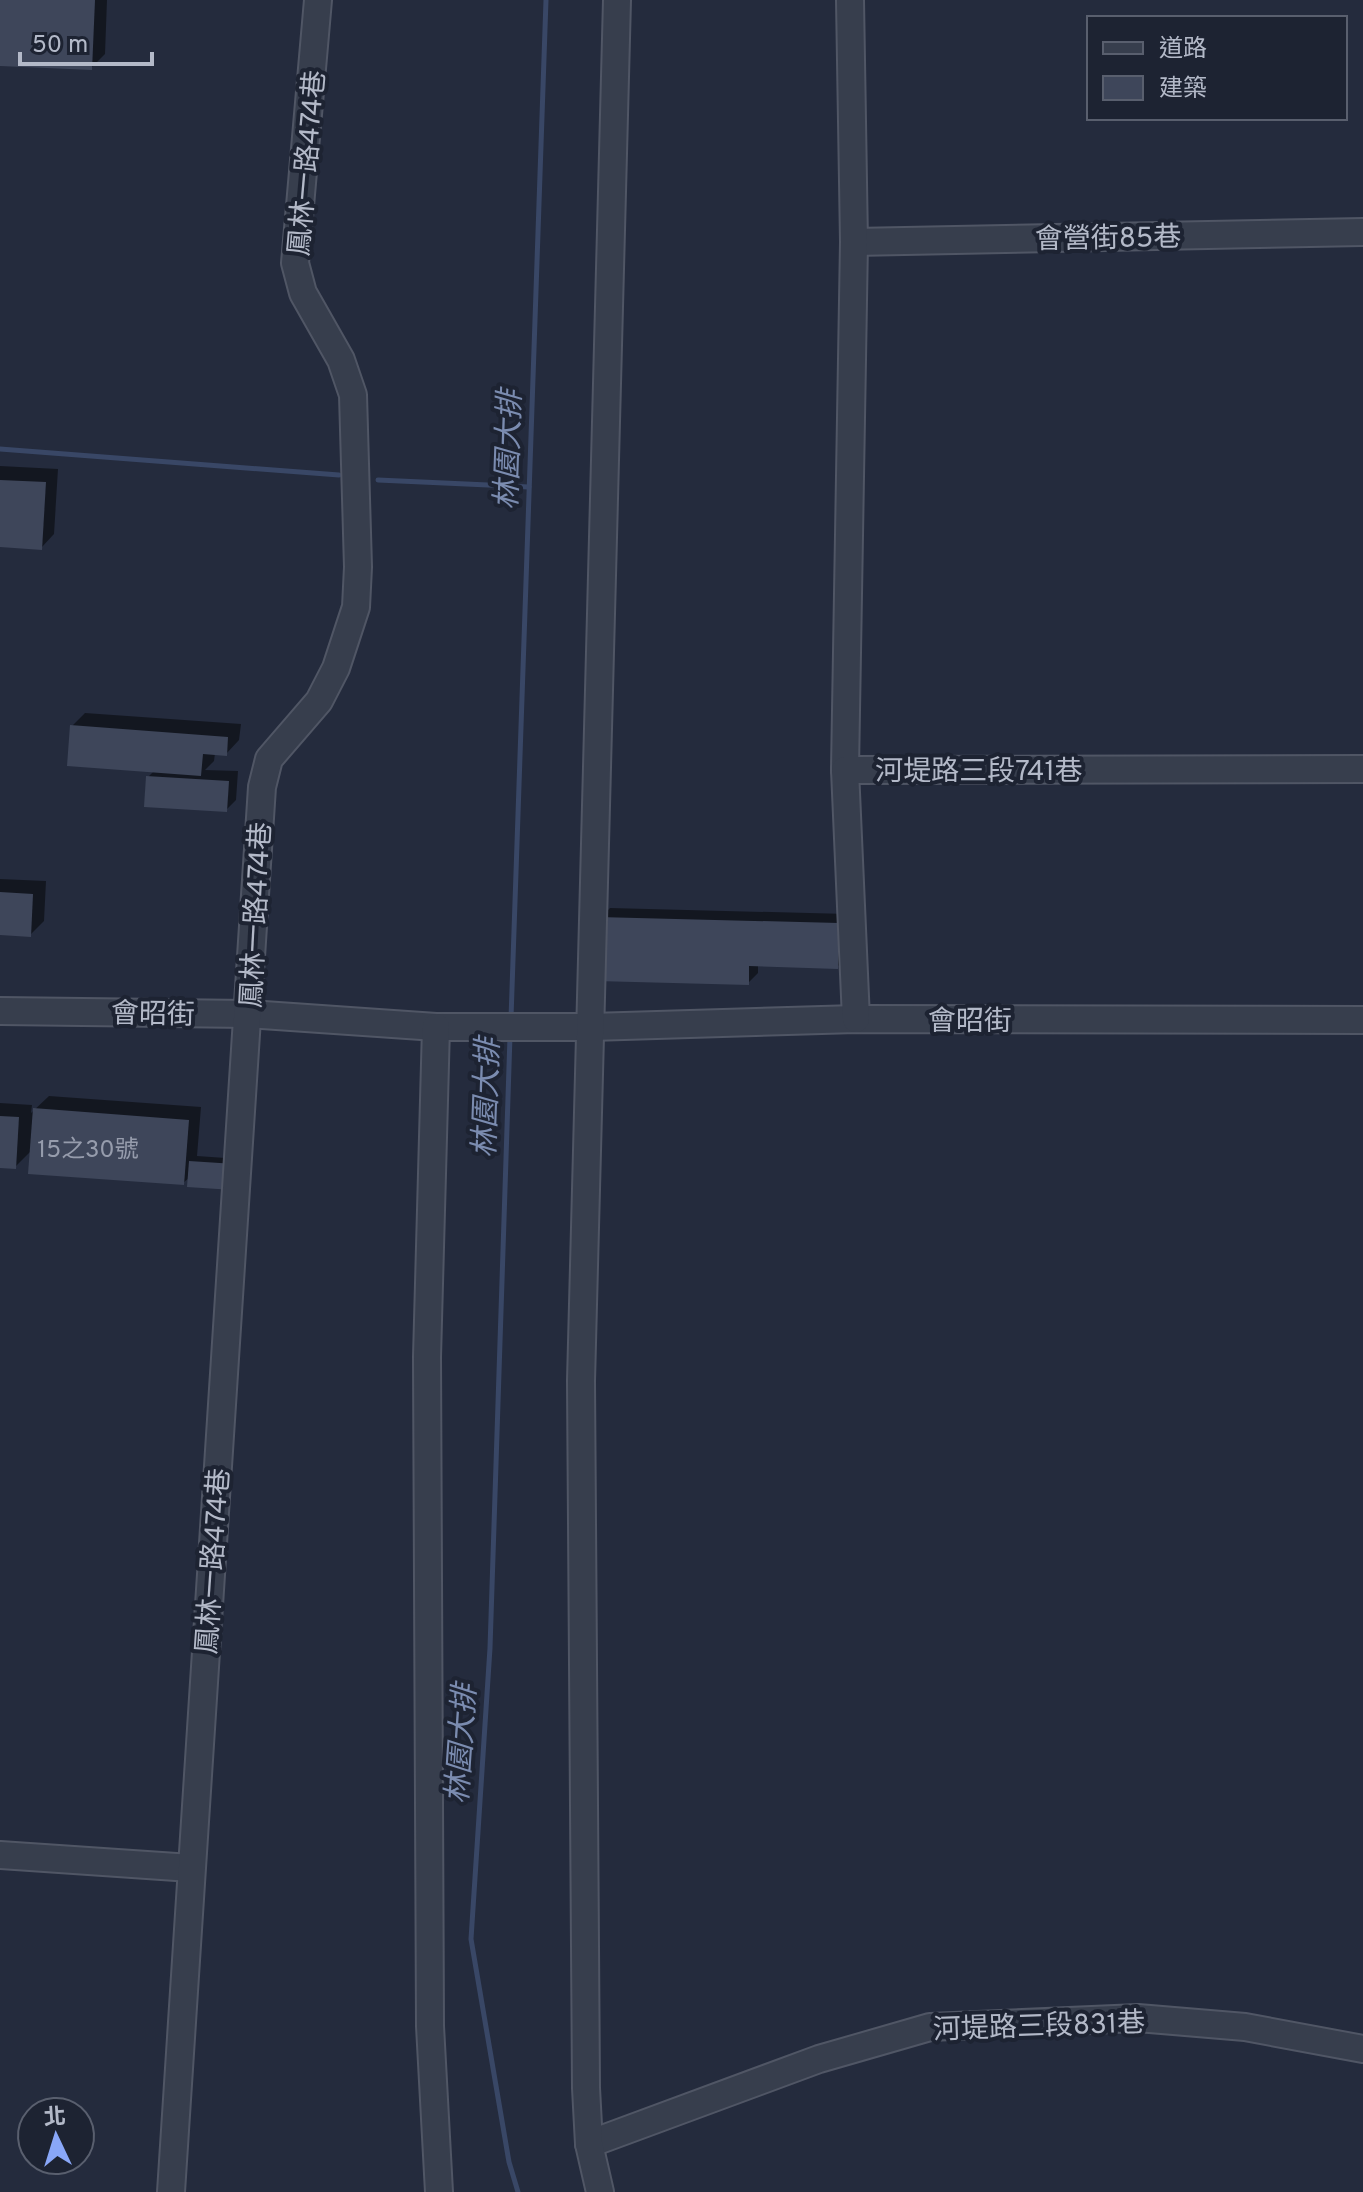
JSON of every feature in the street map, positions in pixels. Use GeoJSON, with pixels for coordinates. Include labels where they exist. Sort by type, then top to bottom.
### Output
{"type":"FeatureCollection","features":[{"type":"Feature","properties":{"kind":"street","name":"鳳林一路474巷"},"geometry":{"type":"LineString","coordinates":[[171,2192],[262,787],[269,759],[319,701],[336,668],[356,607],[353,395],[341,360],[303,293],[295,263],[318,0]]}},
{"type":"Feature","properties":{"kind":"street"},"geometry":{"type":"LineString","coordinates":[[600,2192],[589,2144],[581,1381],[584,1027],[617,0]]}},
{"type":"Feature","properties":{"kind":"street"},"geometry":{"type":"LineString","coordinates":[[845,770],[854,242],[850,0]]}},
{"type":"Feature","properties":{"kind":"street","name":"會營街85巷"},"geometry":{"type":"LineString","coordinates":[[854,242],[1363,232]]}},
{"type":"Feature","properties":{"kind":"street","name":"河堤路三段741巷"},"geometry":{"type":"LineString","coordinates":[[856,1019],[845,770],[1363,769]]}},
{"type":"Feature","properties":{"kind":"street","name":"會昭街"},"geometry":{"type":"LineString","coordinates":[[0,1011],[249,1014],[443,1026],[584,1027],[856,1019],[1363,1020]]}},
{"type":"Feature","properties":{"kind":"street"},"geometry":{"type":"LineString","coordinates":[[439,2192],[430,2026],[427,1373],[443,1026]]}},
{"type":"Feature","properties":{"kind":"street"},"geometry":{"type":"LineString","coordinates":[[0,1855],[191,1868]]}},
{"type":"Feature","properties":{"kind":"street","name":"河堤路三段831巷"},"geometry":{"type":"LineString","coordinates":[[589,2144],[819,2059],[930,2027],[1138,2018],[1245,2027],[1363,2049]]}},
{"type":"Feature","properties":{"kind":"building"},"geometry":{"type":"Polygon","coordinates":[[[0,0],[95,0],[92,70],[0,66],[0,0]]]}},
{"type":"Feature","properties":{"kind":"building"},"geometry":{"type":"Polygon","coordinates":[[[0,480],[46,482],[42,550],[0,547],[0,480]]]}},
{"type":"Feature","properties":{"kind":"building"},"geometry":{"type":"Polygon","coordinates":[[[70,725],[228,737],[227,756],[203,754],[201,776],[67,766],[70,725]]]}},
{"type":"Feature","properties":{"kind":"building"},"geometry":{"type":"Polygon","coordinates":[[[146,776],[229,781],[227,812],[144,807],[146,776]]]}},
{"type":"Feature","properties":{"kind":"building"},"geometry":{"type":"Polygon","coordinates":[[[0,892],[33,894],[31,937],[0,935],[0,892]]]}},
{"type":"Feature","properties":{"kind":"building"},"geometry":{"type":"Polygon","coordinates":[[[598,917],[839,923],[838,969],[749,966],[749,985],[596,981],[598,917]]]}},
{"type":"Feature","properties":{"kind":"building"},"geometry":{"type":"Polygon","coordinates":[[[33,1108],[189,1120],[184,1185],[28,1174],[33,1108]]]}},
{"type":"Feature","properties":{"kind":"building"},"geometry":{"type":"Polygon","coordinates":[[[0,1116],[19,1117],[16,1169],[0,1168],[0,1116]]]}},
{"type":"Feature","properties":{"kind":"building"},"geometry":{"type":"Polygon","coordinates":[[[189,1161],[235,1164],[233,1190],[187,1187],[189,1161]]]}},
{"type":"Feature","properties":{"kind":"waterway","name":"林園大排"},"geometry":{"type":"LineString","coordinates":[[511,1018],[546,0]]}},
{"type":"Feature","properties":{"kind":"waterway"},"geometry":{"type":"LineString","coordinates":[[0,449],[339,475]]}},
{"type":"Feature","properties":{"kind":"waterway"},"geometry":{"type":"LineString","coordinates":[[378,480],[529,487]]}},
{"type":"Feature","properties":{"kind":"waterway","name":"林園大排"},"geometry":{"type":"LineString","coordinates":[[510,1036],[490,1648],[471,1939],[509,2162],[518,2192]]}}]}
